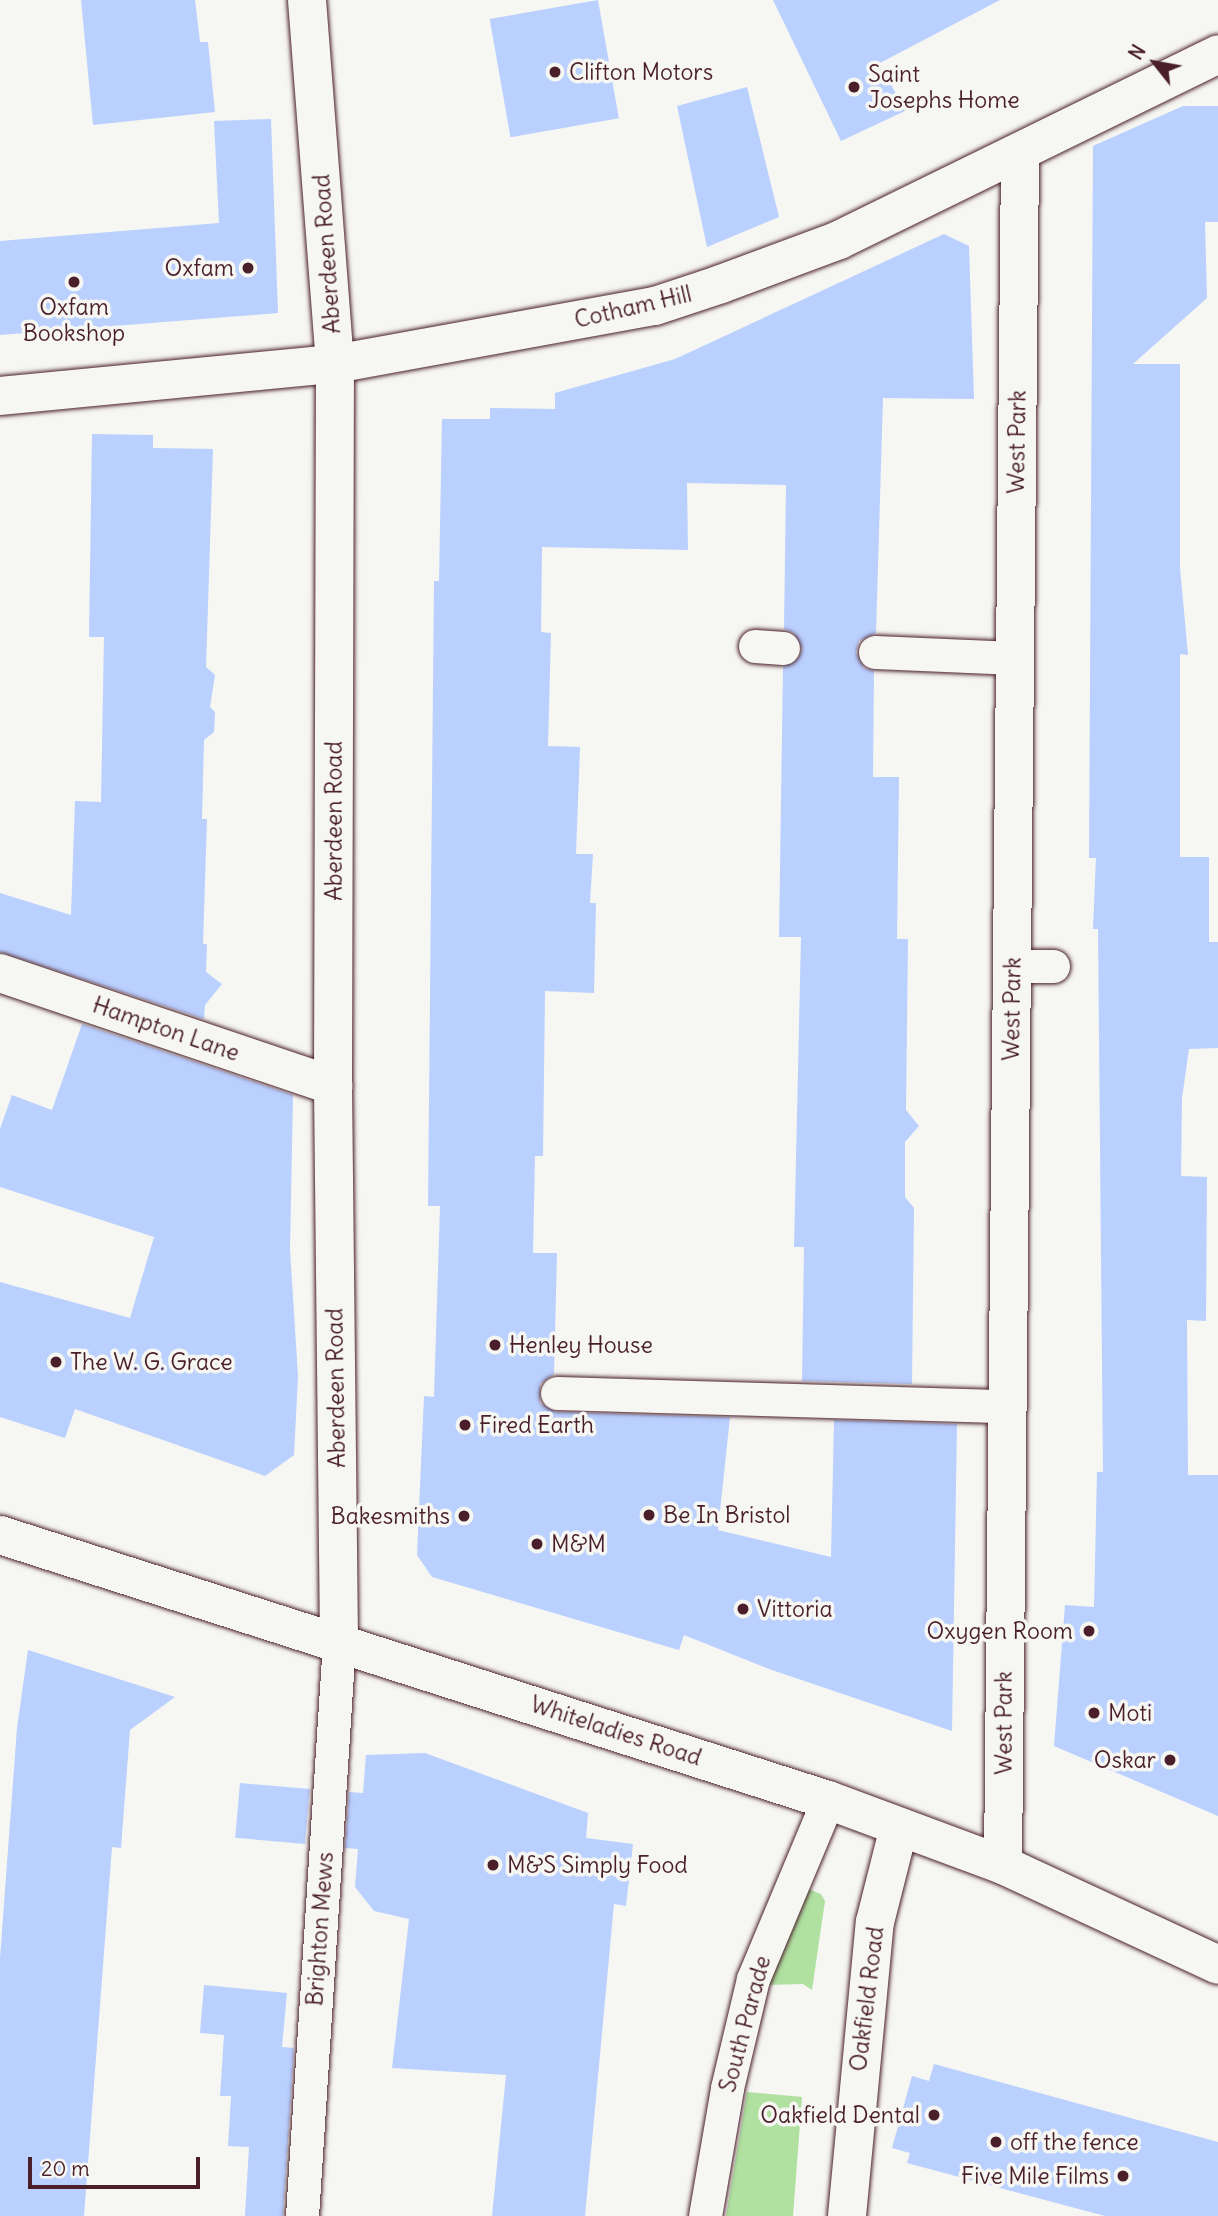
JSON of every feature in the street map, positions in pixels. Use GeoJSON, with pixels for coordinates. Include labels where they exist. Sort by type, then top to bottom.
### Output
{"type":"FeatureCollection","features":[{"type":"Feature","properties":{"kind":"street","name":"Aberdeen Road"},"geometry":{"type":"LineString","coordinates":[[307,0],[335,364],[333,1086],[339,1642]]}},
{"type":"Feature","properties":{"kind":"street","name":"Cotham Hill"},"geometry":{"type":"LineString","coordinates":[[0,396],[335,364],[655,306],[839,240],[1020,154],[1218,54]]}},
{"type":"Feature","properties":{"kind":"street","name":"West Park"},"geometry":{"type":"LineString","coordinates":[[1003,1865],[1020,154]]}},
{"type":"Feature","properties":{"kind":"street","name":"Hampton Lane"},"geometry":{"type":"LineString","coordinates":[[0,973],[333,1086]]}},
{"type":"Feature","properties":{"kind":"street","name":"Whiteladies Road"},"geometry":{"type":"LineString","coordinates":[[0,1535],[828,1800],[1003,1865],[1218,1965]]}},
{"type":"Feature","properties":{"kind":"street","name":"Oakfield Road"},"geometry":{"type":"LineString","coordinates":[[847,2216],[875,1922],[899,1827]]}},
{"type":"Feature","properties":{"kind":"lane"},"geometry":{"type":"LineString","coordinates":[[875,652],[1015,658]]}},
{"type":"Feature","properties":{"kind":"lane"},"geometry":{"type":"LineString","coordinates":[[1012,965],[1053,966]]}},
{"type":"Feature","properties":{"kind":"lane"},"geometry":{"type":"LineString","coordinates":[[557,1393],[1007,1406]]}},
{"type":"Feature","properties":{"kind":"lane","name":"Brighton Mews"},"geometry":{"type":"LineString","coordinates":[[302,2216],[339,1642]]}},
{"type":"Feature","properties":{"kind":"lane","name":"South Parade"},"geometry":{"type":"LineString","coordinates":[[705,2216],[749,2036],[752,1979],[828,1800]]}},
{"type":"Feature","properties":{"kind":"green space"},"geometry":{"type":"Polygon","coordinates":[[[806,1888],[821,1894],[825,1901],[812,1990],[803,1984],[767,1985],[806,1888]]]}},
{"type":"Feature","properties":{"kind":"green space"},"geometry":{"type":"Polygon","coordinates":[[[747,2092],[802,2097],[793,2216],[726,2216],[747,2092]]]}},
{"type":"Feature","properties":{"kind":"building"},"geometry":{"type":"Polygon","coordinates":[[[81,0],[195,0],[200,42],[208,42],[215,112],[93,125],[81,0]]]}},
{"type":"Feature","properties":{"kind":"building","name":"Clifton Motors"},"geometry":{"type":"Polygon","coordinates":[[[598,0],[619,118],[511,137],[490,19],[598,0]]]}},
{"type":"Feature","properties":{"kind":"building","name":"Saint Josephs Home"},"geometry":{"type":"Polygon","coordinates":[[[773,0],[1000,0],[880,63],[905,111],[841,141],[773,0]]]}},
{"type":"Feature","properties":{"kind":"building"},"geometry":{"type":"Polygon","coordinates":[[[747,87],[779,217],[707,247],[677,106],[747,87]]]}},
{"type":"Feature","properties":{"kind":"building"},"geometry":{"type":"Polygon","coordinates":[[[1183,106],[1218,106],[1218,222],[1205,222],[1207,298],[1133,364],[1180,364],[1180,568],[1188,655],[1180,654],[1180,857],[1209,857],[1209,942],[1218,942],[1218,1048],[1189,1049],[1182,1098],[1181,1176],[1207,1177],[1206,1321],[1187,1320],[1188,1475],[1218,1475],[1218,1816],[1054,1746],[1065,1605],[1094,1607],[1097,1472],[1103,1472],[1098,929],[1093,929],[1096,858],[1089,858],[1093,146],[1183,106]]]}},
{"type":"Feature","properties":{"kind":"building"},"geometry":{"type":"Polygon","coordinates":[[[271,119],[278,313],[0,335],[0,241],[219,223],[214,121],[271,119]]]}},
{"type":"Feature","properties":{"kind":"building"},"geometry":{"type":"Polygon","coordinates":[[[944,234],[969,246],[974,399],[883,398],[876,633],[859,641],[856,652],[864,668],[874,671],[873,777],[899,777],[897,939],[908,939],[906,1110],[919,1126],[905,1142],[905,1197],[914,1208],[912,1384],[802,1381],[804,1247],[794,1247],[801,937],[779,937],[783,667],[798,659],[802,649],[794,633],[784,629],[786,485],[687,483],[688,550],[542,547],[541,632],[551,633],[548,746],[580,747],[576,854],[593,854],[590,903],[596,903],[594,993],[545,991],[543,1156],[535,1156],[533,1253],[557,1253],[554,1374],[540,1384],[540,1403],[556,1412],[730,1417],[718,1530],[831,1557],[834,1420],[957,1424],[952,1731],[769,1669],[684,1635],[679,1650],[432,1577],[417,1555],[424,1396],[434,1397],[440,1206],[428,1206],[434,581],[439,581],[442,419],[490,419],[490,408],[555,409],[555,393],[675,359],[944,234]]]}},
{"type":"Feature","properties":{"kind":"building"},"geometry":{"type":"Polygon","coordinates":[[[92,434],[153,435],[153,448],[213,449],[206,667],[215,675],[210,707],[215,712],[214,732],[204,740],[202,819],[207,819],[203,944],[207,944],[206,972],[222,984],[205,1005],[204,1019],[0,952],[0,893],[71,915],[75,801],[101,802],[104,637],[89,637],[92,434]]]}},
{"type":"Feature","properties":{"kind":"building"},"geometry":{"type":"Polygon","coordinates":[[[82,1024],[293,1095],[290,1249],[298,1376],[294,1455],[265,1476],[75,1409],[65,1438],[0,1417],[0,1282],[130,1318],[154,1237],[0,1187],[0,1129],[12,1095],[52,1110],[82,1024]]]}},
{"type":"Feature","properties":{"kind":"building"},"geometry":{"type":"Polygon","coordinates":[[[28,1650],[175,1697],[130,1730],[121,1848],[112,1847],[84,2216],[0,2216],[0,1958],[17,1728],[28,1650]]]}},
{"type":"Feature","properties":{"kind":"building"},"geometry":{"type":"Polygon","coordinates":[[[425,1753],[588,1813],[586,1838],[633,1844],[626,1906],[614,1904],[585,2216],[492,2216],[506,2075],[392,2068],[409,1919],[374,1911],[355,1887],[358,1849],[345,1848],[349,1792],[363,1793],[366,1755],[425,1753]]]}},
{"type":"Feature","properties":{"kind":"building"},"geometry":{"type":"Polygon","coordinates":[[[240,1783],[310,1789],[305,1844],[235,1838],[240,1783]]]}},
{"type":"Feature","properties":{"kind":"building"},"geometry":{"type":"Polygon","coordinates":[[[204,1985],[287,1993],[282,2047],[294,2048],[283,2216],[245,2216],[249,2147],[228,2146],[231,2096],[220,2096],[224,2035],[200,2033],[204,1985]]]}},
{"type":"Feature","properties":{"kind":"building"},"geometry":{"type":"Polygon","coordinates":[[[934,2064],[1218,2142],[1218,2216],[1105,2216],[907,2163],[910,2153],[892,2148],[912,2076],[929,2081],[934,2064]]]}},
{"type":"Feature","properties":{"kind":"place","name":"Clifton Motors"},"geometry":{"type":"Point","coordinates":[555,72]}},
{"type":"Feature","properties":{"kind":"place","name":"Saint Josephs Home"},"geometry":{"type":"Point","coordinates":[854,87]}},
{"type":"Feature","properties":{"kind":"place","name":"Oxfam"},"geometry":{"type":"Point","coordinates":[248,268]}},
{"type":"Feature","properties":{"kind":"place","name":"Oxfam Bookshop"},"geometry":{"type":"Point","coordinates":[74,282]}},
{"type":"Feature","properties":{"kind":"place","name":"Henley House"},"geometry":{"type":"Point","coordinates":[495,1345]}},
{"type":"Feature","properties":{"kind":"place","name":"The W. G. Grace"},"geometry":{"type":"Point","coordinates":[56,1362]}},
{"type":"Feature","properties":{"kind":"place","name":"Fired Earth"},"geometry":{"type":"Point","coordinates":[465,1425]}},
{"type":"Feature","properties":{"kind":"place","name":"Be In Bristol"},"geometry":{"type":"Point","coordinates":[649,1515]}},
{"type":"Feature","properties":{"kind":"place","name":"Bakesmiths"},"geometry":{"type":"Point","coordinates":[464,1516]}},
{"type":"Feature","properties":{"kind":"place","name":"M&M"},"geometry":{"type":"Point","coordinates":[537,1544]}},
{"type":"Feature","properties":{"kind":"place","name":"Vittoria"},"geometry":{"type":"Point","coordinates":[743,1609]}},
{"type":"Feature","properties":{"kind":"place","name":"Oxygen Room"},"geometry":{"type":"Point","coordinates":[1089,1631]}},
{"type":"Feature","properties":{"kind":"place","name":"Moti"},"geometry":{"type":"Point","coordinates":[1094,1713]}},
{"type":"Feature","properties":{"kind":"place","name":"Oskar"},"geometry":{"type":"Point","coordinates":[1170,1760]}},
{"type":"Feature","properties":{"kind":"place","name":"M&S Simply Food"},"geometry":{"type":"Point","coordinates":[493,1865]}},
{"type":"Feature","properties":{"kind":"place","name":"Oakfield Dental"},"geometry":{"type":"Point","coordinates":[934,2115]}},
{"type":"Feature","properties":{"kind":"place","name":"off the fence"},"geometry":{"type":"Point","coordinates":[996,2142]}},
{"type":"Feature","properties":{"kind":"place","name":"Five Mile Films"},"geometry":{"type":"Point","coordinates":[1123,2176]}}]}
